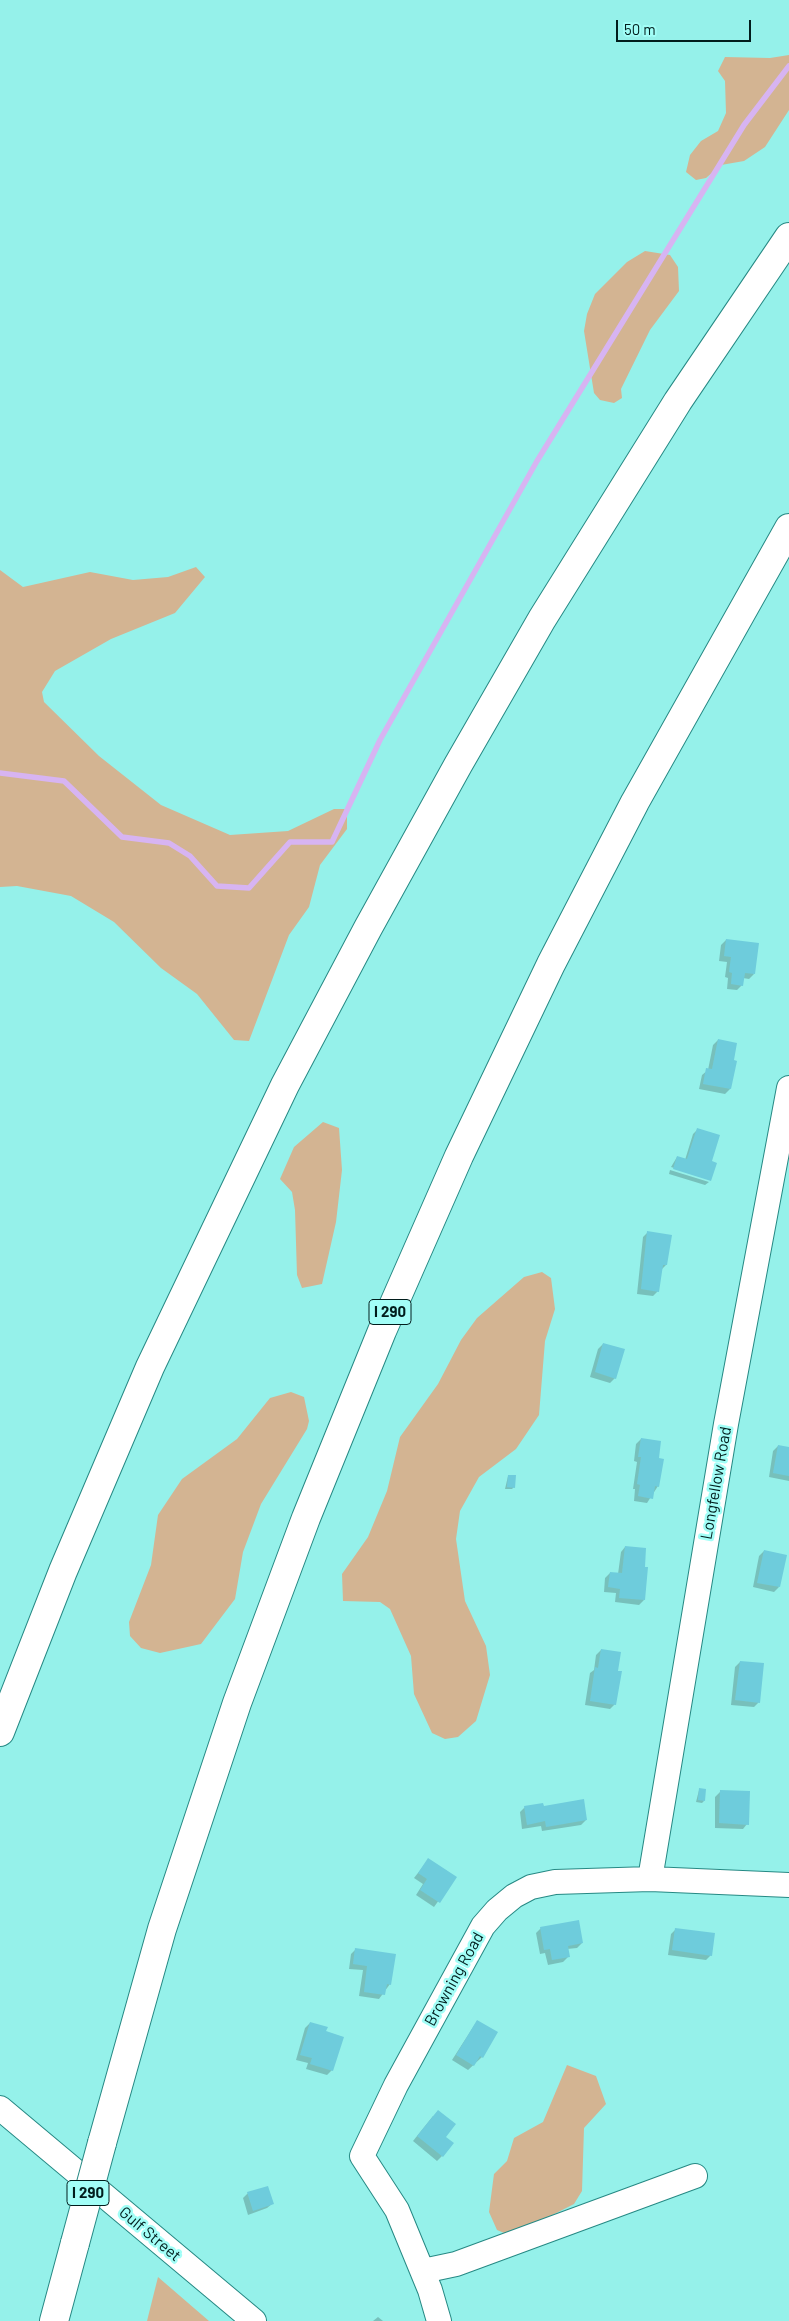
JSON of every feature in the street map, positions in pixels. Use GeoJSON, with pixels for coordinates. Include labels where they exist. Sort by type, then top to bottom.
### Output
{"type":"FeatureCollection","features":[{"type":"Feature","properties":{"kind":"highway"},"geometry":{"type":"LineString","coordinates":[[0,1732],[63,1571],[150,1367],[285,1086],[368,928],[542,619],[678,402],[789,237]]}},
{"type":"Feature","properties":{"kind":"highway","name":"I 290"},"geometry":{"type":"LineString","coordinates":[[54,2321],[162,1929],[222,1748],[306,1518],[382,1331],[459,1156],[551,964],[635,802],[789,528]]}},
{"type":"Feature","properties":{"kind":"street","name":"Longfellow Road"},"geometry":{"type":"LineString","coordinates":[[650,1879],[726,1424],[789,1088]]}},
{"type":"Feature","properties":{"kind":"street","name":"Browning Road"},"geometry":{"type":"LineString","coordinates":[[439,2321],[423,2271],[397,2210],[362,2156],[396,2085],[473,1942],[497,1910],[514,1896],[531,1887],[555,1882],[650,1879],[789,1885]]}},
{"type":"Feature","properties":{"kind":"street","name":"Gulf Street"},"geometry":{"type":"LineString","coordinates":[[0,2108],[254,2321]]}},
{"type":"Feature","properties":{"kind":"street"},"geometry":{"type":"LineString","coordinates":[[423,2271],[456,2264],[695,2176]]}},
{"type":"Feature","properties":{"kind":"shaded area"},"geometry":{"type":"Polygon","coordinates":[[[789,55],[789,110],[765,147],[744,161],[721,165],[706,178],[696,180],[686,172],[690,155],[701,141],[718,131],[726,113],[725,81],[718,71],[725,57],[770,58],[789,55]]]}},
{"type":"Feature","properties":{"kind":"shaded area"},"geometry":{"type":"Polygon","coordinates":[[[645,251],[670,255],[678,267],[679,291],[650,330],[621,389],[622,398],[614,403],[600,400],[594,393],[584,331],[587,314],[595,294],[627,262],[645,251]]]}},
{"type":"Feature","properties":{"kind":"shaded area"},"geometry":{"type":"Polygon","coordinates":[[[196,567],[205,577],[175,613],[111,639],[55,671],[42,692],[44,702],[99,756],[161,805],[230,835],[288,831],[334,809],[347,809],[347,829],[320,865],[309,907],[289,935],[249,1041],[234,1040],[197,994],[161,968],[114,922],[71,896],[17,886],[0,887],[0,570],[23,587],[90,572],[133,580],[168,577],[196,567]]]}},
{"type":"Feature","properties":{"kind":"shaded area"},"geometry":{"type":"Polygon","coordinates":[[[323,1122],[339,1128],[342,1170],[336,1222],[322,1284],[302,1288],[297,1275],[295,1210],[292,1192],[280,1179],[294,1147],[323,1122]]]}},
{"type":"Feature","properties":{"kind":"shaded area"},"geometry":{"type":"Polygon","coordinates":[[[542,1272],[551,1278],[555,1309],[545,1341],[539,1415],[516,1449],[479,1477],[460,1511],[456,1539],[465,1601],[486,1646],[490,1675],[476,1721],[458,1737],[445,1739],[432,1733],[414,1694],[411,1656],[390,1609],[380,1602],[343,1601],[342,1574],[368,1537],[387,1491],[400,1437],[438,1384],[461,1340],[477,1318],[524,1277],[542,1272]]]}},
{"type":"Feature","properties":{"kind":"shaded area"},"geometry":{"type":"Polygon","coordinates":[[[291,1392],[304,1397],[309,1421],[307,1429],[261,1504],[243,1552],[235,1599],[201,1644],[160,1653],[141,1648],[130,1636],[129,1622],[151,1565],[158,1515],[182,1479],[237,1439],[270,1398],[291,1392]]]}},
{"type":"Feature","properties":{"kind":"shaded area"},"geometry":{"type":"Polygon","coordinates":[[[567,2065],[596,2076],[606,2104],[584,2128],[582,2191],[574,2204],[511,2236],[497,2230],[489,2212],[494,2174],[507,2161],[514,2138],[543,2122],[567,2065]]]}},
{"type":"Feature","properties":{"kind":"shaded area"},"geometry":{"type":"Polygon","coordinates":[[[158,2277],[209,2321],[147,2321],[158,2277]]]}},
{"type":"Feature","properties":{"kind":"building"},"geometry":{"type":"Polygon","coordinates":[[[726,939],[759,943],[755,974],[745,973],[743,986],[731,984],[732,973],[729,972],[731,957],[724,956],[726,939]]]}},
{"type":"Feature","properties":{"kind":"building"},"geometry":{"type":"Polygon","coordinates":[[[718,1039],[737,1043],[734,1060],[737,1061],[731,1089],[703,1084],[706,1068],[712,1069],[718,1039]]]}},
{"type":"Feature","properties":{"kind":"building"},"geometry":{"type":"Polygon","coordinates":[[[697,1128],[720,1135],[712,1161],[717,1163],[711,1181],[673,1169],[677,1156],[687,1159],[697,1128]]]}},
{"type":"Feature","properties":{"kind":"building"},"geometry":{"type":"Polygon","coordinates":[[[647,1231],[672,1235],[667,1265],[663,1265],[659,1292],[641,1289],[647,1231]]]}},
{"type":"Feature","properties":{"kind":"building"},"geometry":{"type":"Polygon","coordinates":[[[603,1343],[625,1349],[616,1379],[595,1372],[603,1343]]]}},
{"type":"Feature","properties":{"kind":"building"},"geometry":{"type":"Polygon","coordinates":[[[641,1438],[661,1441],[659,1458],[664,1459],[659,1487],[655,1486],[653,1499],[638,1496],[640,1485],[637,1484],[641,1457],[638,1457],[641,1438]]]}},
{"type":"Feature","properties":{"kind":"building"},"geometry":{"type":"Polygon","coordinates":[[[778,1445],[789,1447],[789,1476],[773,1473],[778,1445]]]}},
{"type":"Feature","properties":{"kind":"building"},"geometry":{"type":"Polygon","coordinates":[[[508,1475],[516,1475],[515,1488],[507,1487],[508,1475]]]}},
{"type":"Feature","properties":{"kind":"building"},"geometry":{"type":"Polygon","coordinates":[[[625,1546],[646,1548],[645,1567],[648,1567],[645,1600],[619,1598],[620,1589],[608,1587],[610,1572],[622,1573],[625,1546]]]}},
{"type":"Feature","properties":{"kind":"building"},"geometry":{"type":"Polygon","coordinates":[[[764,1550],[787,1555],[780,1587],[757,1583],[764,1550]]]}},
{"type":"Feature","properties":{"kind":"building"},"geometry":{"type":"Polygon","coordinates":[[[601,1649],[621,1652],[618,1671],[622,1671],[616,1705],[590,1701],[595,1667],[598,1668],[601,1649]]]}},
{"type":"Feature","properties":{"kind":"building"},"geometry":{"type":"Polygon","coordinates":[[[740,1661],[764,1663],[760,1703],[735,1700],[740,1661]]]}},
{"type":"Feature","properties":{"kind":"building"},"geometry":{"type":"Polygon","coordinates":[[[699,1788],[706,1789],[705,1801],[698,1800],[699,1788]]]}},
{"type":"Feature","properties":{"kind":"building"},"geometry":{"type":"Polygon","coordinates":[[[720,1790],[750,1791],[749,1825],[719,1823],[720,1790]]]}},
{"type":"Feature","properties":{"kind":"building"},"geometry":{"type":"Polygon","coordinates":[[[584,1799],[587,1820],[546,1827],[545,1821],[527,1825],[524,1806],[543,1803],[544,1806],[584,1799]]]}},
{"type":"Feature","properties":{"kind":"building"},"geometry":{"type":"Polygon","coordinates":[[[428,1858],[457,1877],[440,1903],[420,1890],[427,1879],[418,1873],[428,1858]]]}},
{"type":"Feature","properties":{"kind":"building"},"geometry":{"type":"Polygon","coordinates":[[[579,1920],[583,1943],[568,1946],[570,1957],[552,1960],[550,1949],[544,1950],[540,1927],[579,1920]]]}},
{"type":"Feature","properties":{"kind":"building"},"geometry":{"type":"Polygon","coordinates":[[[675,1928],[715,1933],[712,1956],[672,1950],[675,1928]]]}},
{"type":"Feature","properties":{"kind":"building"},"geometry":{"type":"Polygon","coordinates":[[[355,1948],[396,1954],[391,1985],[387,1984],[385,1995],[364,1992],[367,1966],[353,1964],[355,1948]]]}},
{"type":"Feature","properties":{"kind":"building"},"geometry":{"type":"Polygon","coordinates":[[[477,2020],[498,2032],[483,2058],[480,2056],[474,2066],[456,2055],[477,2020]]]}},
{"type":"Feature","properties":{"kind":"building"},"geometry":{"type":"Polygon","coordinates":[[[310,2022],[328,2027],[326,2031],[344,2037],[333,2071],[310,2064],[312,2058],[300,2055],[310,2022]]]}},
{"type":"Feature","properties":{"kind":"building"},"geometry":{"type":"Polygon","coordinates":[[[438,2110],[456,2124],[446,2137],[454,2143],[443,2157],[417,2136],[438,2110]]]}},
{"type":"Feature","properties":{"kind":"building"},"geometry":{"type":"Polygon","coordinates":[[[268,2186],[274,2204],[253,2211],[247,2192],[268,2186]]]}},
{"type":"Feature","properties":{"kind":"waterway"},"geometry":{"type":"LineString","coordinates":[[0,773],[64,781],[122,837],[169,843],[190,856],[217,886],[249,888],[290,842],[332,842],[380,740],[537,461],[744,125],[789,66]]}}]}
